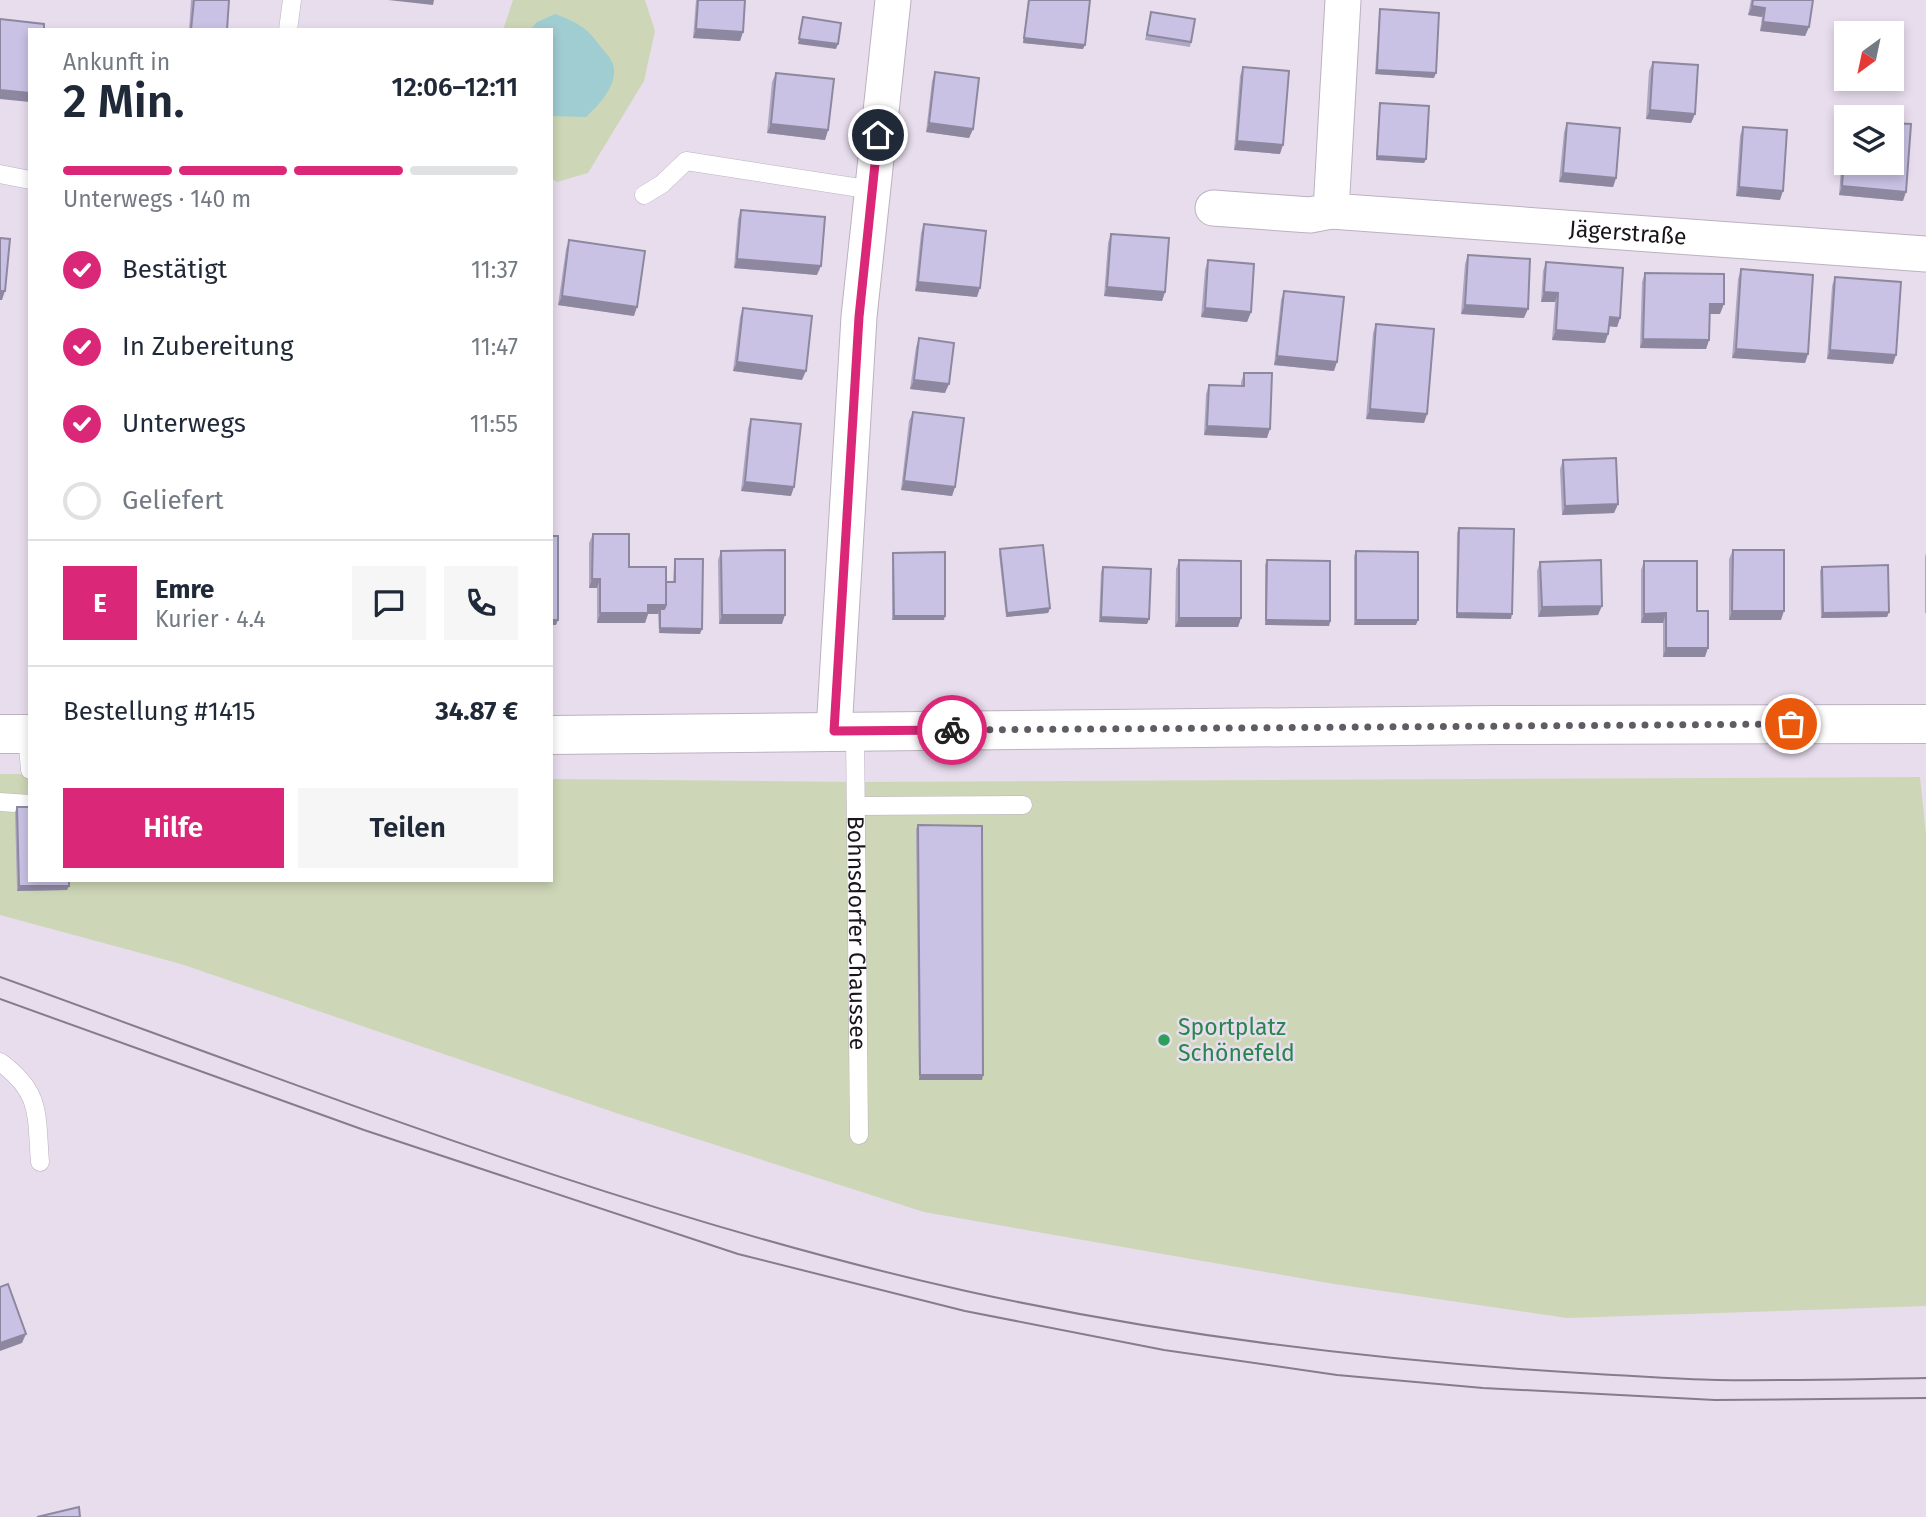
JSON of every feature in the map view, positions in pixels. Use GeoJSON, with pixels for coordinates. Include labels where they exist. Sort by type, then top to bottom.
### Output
{"type":"FeatureCollection","features":[{"type":"Feature","properties":{"kind":"street"},"geometry":{"type":"LineString","coordinates":[[845,730],[859,317],[893,0]]}},
{"type":"Feature","properties":{"kind":"street"},"geometry":{"type":"LineString","coordinates":[[1331,211],[1343,0]]}},
{"type":"Feature","properties":{"kind":"street","name":"Jägerstraße"},"geometry":{"type":"LineString","coordinates":[[1213,208],[1310,215],[1331,211],[1926,254]]}},
{"type":"Feature","properties":{"kind":"street"},"geometry":{"type":"LineString","coordinates":[[553,735],[845,730],[1926,724]]}},
{"type":"Feature","properties":{"kind":"lane"},"geometry":{"type":"LineString","coordinates":[[288,28],[292,0]]}},
{"type":"Feature","properties":{"kind":"lane"},"geometry":{"type":"LineString","coordinates":[[644,195],[662,184],[686,161],[873,190]]}},
{"type":"Feature","properties":{"kind":"lane"},"geometry":{"type":"LineString","coordinates":[[0,174],[28,180]]}},
{"type":"Feature","properties":{"kind":"lane","name":"Bohnsdorfer Chaussee"},"geometry":{"type":"LineString","coordinates":[[845,730],[856,806],[859,1135]]}},
{"type":"Feature","properties":{"kind":"lane"},"geometry":{"type":"LineString","coordinates":[[0,802],[28,804]]}},
{"type":"Feature","properties":{"kind":"lane"},"geometry":{"type":"LineString","coordinates":[[856,806],[1023,805]]}},
{"type":"Feature","properties":{"kind":"lane"},"geometry":{"type":"LineString","coordinates":[[0,1062],[15,1073],[35,1101],[40,1162]]}},
{"type":"Feature","properties":{"kind":"shaded area"},"geometry":{"type":"Polygon","coordinates":[[[513,0],[645,0],[655,31],[644,81],[588,173],[557,182],[553,179],[553,28],[504,28],[513,0]]]}},
{"type":"Feature","properties":{"kind":"shaded area"},"geometry":{"type":"Polygon","coordinates":[[[555,14],[575,22],[586,30],[613,64],[611,86],[586,117],[553,116],[553,28],[532,28],[537,22],[555,14]]]}},
{"type":"Feature","properties":{"kind":"shaded area","name":"Sportplatz Schönefeld"},"geometry":{"type":"Polygon","coordinates":[[[0,774],[28,774],[28,882],[553,882],[553,779],[856,782],[1920,777],[1926,834],[1926,1306],[1567,1318],[1328,1283],[924,1212],[622,1115],[181,964],[0,915],[0,774]]]}},
{"type":"Feature","properties":{"kind":"building"},"geometry":{"type":"Polygon","coordinates":[[[194,0],[229,0],[227,28],[191,28],[194,0]]]}},
{"type":"Feature","properties":{"kind":"building"},"geometry":{"type":"Polygon","coordinates":[[[698,0],[745,0],[743,32],[696,29],[698,0]]]}},
{"type":"Feature","properties":{"kind":"building"},"geometry":{"type":"Polygon","coordinates":[[[1029,0],[1090,0],[1085,45],[1024,38],[1029,0]]]}},
{"type":"Feature","properties":{"kind":"building"},"geometry":{"type":"Polygon","coordinates":[[[1753,0],[1813,0],[1809,27],[1763,22],[1765,8],[1752,6],[1753,0]]]}},
{"type":"Feature","properties":{"kind":"building"},"geometry":{"type":"Polygon","coordinates":[[[1380,9],[1439,13],[1436,73],[1377,70],[1380,9]]]}},
{"type":"Feature","properties":{"kind":"building"},"geometry":{"type":"Polygon","coordinates":[[[1151,12],[1195,19],[1191,42],[1147,35],[1151,12]]]}},
{"type":"Feature","properties":{"kind":"building"},"geometry":{"type":"Polygon","coordinates":[[[803,17],[841,23],[838,44],[799,39],[803,17]]]}},
{"type":"Feature","properties":{"kind":"building"},"geometry":{"type":"Polygon","coordinates":[[[0,19],[44,24],[44,28],[28,28],[28,93],[0,90],[0,19]]]}},
{"type":"Feature","properties":{"kind":"building"},"geometry":{"type":"Polygon","coordinates":[[[1653,62],[1698,65],[1695,114],[1650,110],[1653,62]]]}},
{"type":"Feature","properties":{"kind":"building"},"geometry":{"type":"Polygon","coordinates":[[[1243,67],[1289,71],[1283,145],[1237,141],[1243,67]]]}},
{"type":"Feature","properties":{"kind":"building"},"geometry":{"type":"Polygon","coordinates":[[[935,72],[979,78],[973,129],[929,123],[935,72]]]}},
{"type":"Feature","properties":{"kind":"building"},"geometry":{"type":"Polygon","coordinates":[[[776,73],[834,79],[828,130],[771,124],[776,73]]]}},
{"type":"Feature","properties":{"kind":"building"},"geometry":{"type":"Polygon","coordinates":[[[1380,103],[1429,106],[1426,159],[1377,156],[1380,103]]]}},
{"type":"Feature","properties":{"kind":"building"},"geometry":{"type":"Polygon","coordinates":[[[1567,123],[1620,128],[1616,178],[1563,173],[1567,123]]]}},
{"type":"Feature","properties":{"kind":"building"},"geometry":{"type":"Polygon","coordinates":[[[1904,124],[1911,124],[1906,192],[1842,186],[1843,175],[1904,175],[1904,124]]]}},
{"type":"Feature","properties":{"kind":"building"},"geometry":{"type":"Polygon","coordinates":[[[1743,127],[1787,130],[1783,191],[1739,187],[1743,127]]]}},
{"type":"Feature","properties":{"kind":"building"},"geometry":{"type":"Polygon","coordinates":[[[741,210],[825,217],[821,266],[737,259],[741,210]]]}},
{"type":"Feature","properties":{"kind":"building"},"geometry":{"type":"Polygon","coordinates":[[[924,224],[986,231],[980,288],[918,282],[924,224]]]}},
{"type":"Feature","properties":{"kind":"building"},"geometry":{"type":"Polygon","coordinates":[[[1111,234],[1169,238],[1165,292],[1107,287],[1111,234]]]}},
{"type":"Feature","properties":{"kind":"building"},"geometry":{"type":"Polygon","coordinates":[[[0,238],[10,239],[5,291],[0,291],[0,238]]]}},
{"type":"Feature","properties":{"kind":"building"},"geometry":{"type":"Polygon","coordinates":[[[569,240],[645,251],[637,307],[562,296],[569,240]]]}},
{"type":"Feature","properties":{"kind":"building"},"geometry":{"type":"Polygon","coordinates":[[[1468,255],[1530,259],[1528,309],[1465,305],[1468,255]]]}},
{"type":"Feature","properties":{"kind":"building"},"geometry":{"type":"Polygon","coordinates":[[[1208,260],[1254,264],[1251,312],[1205,308],[1208,260]]]}},
{"type":"Feature","properties":{"kind":"building"},"geometry":{"type":"Polygon","coordinates":[[[1546,262],[1623,268],[1620,318],[1610,317],[1608,334],[1556,330],[1558,293],[1544,292],[1546,262]]]}},
{"type":"Feature","properties":{"kind":"building"},"geometry":{"type":"Polygon","coordinates":[[[1741,269],[1813,275],[1808,354],[1736,349],[1741,269]]]}},
{"type":"Feature","properties":{"kind":"building"},"geometry":{"type":"Polygon","coordinates":[[[1645,273],[1724,274],[1724,304],[1710,304],[1709,340],[1643,339],[1645,273]]]}},
{"type":"Feature","properties":{"kind":"building"},"geometry":{"type":"Polygon","coordinates":[[[1835,277],[1901,282],[1896,355],[1830,350],[1835,277]]]}},
{"type":"Feature","properties":{"kind":"building"},"geometry":{"type":"Polygon","coordinates":[[[1284,291],[1344,297],[1337,362],[1277,356],[1284,291]]]}},
{"type":"Feature","properties":{"kind":"building"},"geometry":{"type":"Polygon","coordinates":[[[743,308],[812,316],[806,371],[737,362],[743,308]]]}},
{"type":"Feature","properties":{"kind":"building"},"geometry":{"type":"Polygon","coordinates":[[[1376,324],[1434,329],[1427,414],[1370,409],[1376,324]]]}},
{"type":"Feature","properties":{"kind":"building"},"geometry":{"type":"Polygon","coordinates":[[[919,338],[954,343],[949,384],[914,380],[919,338]]]}},
{"type":"Feature","properties":{"kind":"building"},"geometry":{"type":"Polygon","coordinates":[[[1244,373],[1272,373],[1270,429],[1207,426],[1209,385],[1244,386],[1244,373]]]}},
{"type":"Feature","properties":{"kind":"building"},"geometry":{"type":"Polygon","coordinates":[[[913,412],[964,418],[955,487],[904,481],[913,412]]]}},
{"type":"Feature","properties":{"kind":"building"},"geometry":{"type":"Polygon","coordinates":[[[751,419],[801,424],[794,487],[745,482],[751,419]]]}},
{"type":"Feature","properties":{"kind":"building"},"geometry":{"type":"Polygon","coordinates":[[[1616,458],[1618,504],[1565,506],[1563,460],[1616,458]]]}},
{"type":"Feature","properties":{"kind":"building"},"geometry":{"type":"Polygon","coordinates":[[[1459,528],[1514,529],[1512,614],[1457,613],[1459,528]]]}},
{"type":"Feature","properties":{"kind":"building"},"geometry":{"type":"Polygon","coordinates":[[[593,534],[629,534],[629,567],[666,567],[666,605],[648,605],[648,613],[600,613],[600,579],[592,579],[593,534]]]}},
{"type":"Feature","properties":{"kind":"building"},"geometry":{"type":"Polygon","coordinates":[[[553,536],[558,536],[558,620],[553,620],[553,536]]]}},
{"type":"Feature","properties":{"kind":"building"},"geometry":{"type":"Polygon","coordinates":[[[1043,545],[1050,608],[1007,613],[1000,549],[1043,545]]]}},
{"type":"Feature","properties":{"kind":"building"},"geometry":{"type":"Polygon","coordinates":[[[785,550],[785,615],[722,615],[721,551],[785,550]]]}},
{"type":"Feature","properties":{"kind":"building"},"geometry":{"type":"Polygon","coordinates":[[[1733,550],[1784,550],[1784,611],[1732,611],[1733,550]]]}},
{"type":"Feature","properties":{"kind":"building"},"geometry":{"type":"Polygon","coordinates":[[[1356,551],[1418,552],[1418,620],[1356,620],[1356,551]]]}},
{"type":"Feature","properties":{"kind":"building"},"geometry":{"type":"Polygon","coordinates":[[[945,552],[945,616],[894,616],[893,553],[945,552]]]}},
{"type":"Feature","properties":{"kind":"building"},"geometry":{"type":"Polygon","coordinates":[[[675,559],[703,559],[702,629],[660,628],[660,609],[664,609],[666,605],[666,582],[675,582],[675,559]]]}},
{"type":"Feature","properties":{"kind":"building"},"geometry":{"type":"Polygon","coordinates":[[[1179,560],[1241,561],[1241,618],[1179,618],[1179,560]]]}},
{"type":"Feature","properties":{"kind":"building"},"geometry":{"type":"Polygon","coordinates":[[[1267,560],[1330,561],[1330,621],[1266,620],[1267,560]]]}},
{"type":"Feature","properties":{"kind":"building"},"geometry":{"type":"Polygon","coordinates":[[[1601,560],[1602,606],[1542,607],[1540,562],[1601,560]]]}},
{"type":"Feature","properties":{"kind":"building"},"geometry":{"type":"Polygon","coordinates":[[[1644,561],[1697,561],[1697,611],[1708,611],[1708,648],[1666,648],[1666,613],[1644,614],[1644,561]]]}},
{"type":"Feature","properties":{"kind":"building"},"geometry":{"type":"Polygon","coordinates":[[[1888,565],[1889,612],[1823,613],[1822,567],[1888,565]]]}},
{"type":"Feature","properties":{"kind":"building"},"geometry":{"type":"Polygon","coordinates":[[[1103,567],[1151,569],[1149,619],[1101,617],[1103,567]]]}},
{"type":"Feature","properties":{"kind":"building"},"geometry":{"type":"Polygon","coordinates":[[[17,807],[28,807],[28,882],[69,882],[69,886],[19,886],[17,807]]]}},
{"type":"Feature","properties":{"kind":"building"},"geometry":{"type":"Polygon","coordinates":[[[918,825],[982,826],[983,1075],[920,1075],[918,825]]]}},
{"type":"Feature","properties":{"kind":"building"},"geometry":{"type":"Polygon","coordinates":[[[8,1284],[26,1334],[0,1343],[0,1287],[8,1284]]]}},
{"type":"Feature","properties":{"kind":"building"},"geometry":{"type":"Polygon","coordinates":[[[79,1507],[80,1517],[37,1517],[79,1507]]]}},
{"type":"Feature","properties":{"kind":"tram line"},"geometry":{"type":"LineString","coordinates":[[0,977],[358,1107],[599,1189],[720,1227],[966,1291],[1123,1322],[1359,1355],[1518,1369],[1717,1380],[1926,1378]]}},
{"type":"Feature","properties":{"kind":"tram line"},"geometry":{"type":"LineString","coordinates":[[0,999],[364,1130],[738,1254],[965,1311],[1164,1350],[1337,1375],[1483,1388],[1715,1400],[1926,1398]]}},
{"type":"Feature","properties":{"kind":"way so far"},"geometry":{"type":"LineString","coordinates":[[952,730],[1791,724]]}},
{"type":"Feature","properties":{"kind":"place","name":"Sportplatz Schönefeld"},"geometry":{"type":"Point","coordinates":[1164,1040]}},
{"type":"Feature","properties":{"kind":"route"},"geometry":{"type":"LineString","coordinates":[[878,135],[859,317],[834,731],[952,730]]}}]}
